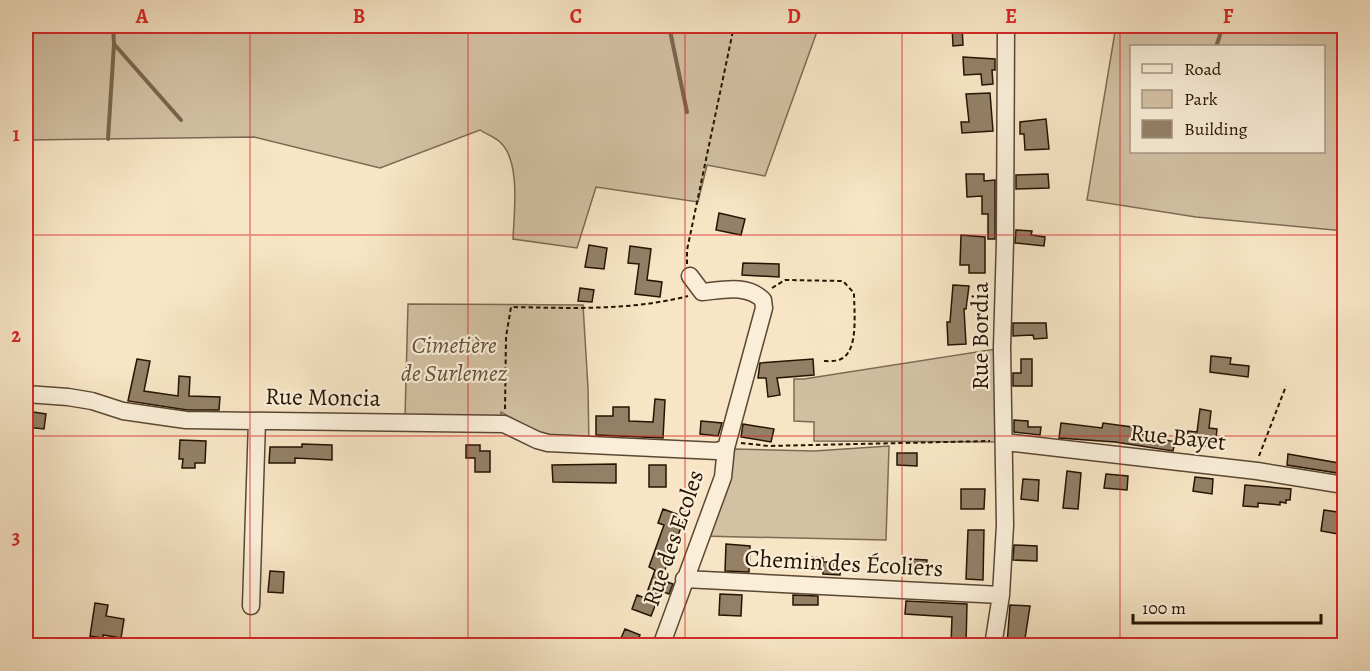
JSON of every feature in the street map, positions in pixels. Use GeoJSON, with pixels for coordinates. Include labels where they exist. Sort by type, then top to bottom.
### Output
{"type":"FeatureCollection","features":[{"type":"Feature","properties":{"kind":"street","name":"Rue Bordia"},"geometry":{"type":"LineString","coordinates":[[993,645],[1001,595],[1005,525],[1002,348],[1006,26]]}},
{"type":"Feature","properties":{"kind":"street"},"geometry":{"type":"LineString","coordinates":[[690,276],[702,292],[748,289],[763,300],[764,308],[726,446]]}},
{"type":"Feature","properties":{"kind":"street","name":"Rue Moncia"},"geometry":{"type":"LineString","coordinates":[[26,394],[68,397],[92,401],[123,411],[186,420],[504,424],[537,440],[565,445],[717,451],[726,446]]}},
{"type":"Feature","properties":{"kind":"street"},"geometry":{"type":"LineString","coordinates":[[251,606],[257,421]]}},
{"type":"Feature","properties":{"kind":"street","name":"Rue Bayet"},"geometry":{"type":"LineString","coordinates":[[1005,442],[1254,470],[1344,485]]}},
{"type":"Feature","properties":{"kind":"street","name":"Rue des Ecoles"},"geometry":{"type":"LineString","coordinates":[[661,645],[723,477],[726,446]]}},
{"type":"Feature","properties":{"kind":"street","name":"Chemin des Écoliers"},"geometry":{"type":"LineString","coordinates":[[684,579],[1001,595]]}},
{"type":"Feature","properties":{"kind":"path"},"geometry":{"type":"LineString","coordinates":[[690,276],[686,268],[687,252],[734,26]]}},
{"type":"Feature","properties":{"kind":"path"},"geometry":{"type":"LineString","coordinates":[[760,297],[785,280],[843,282],[854,293],[853,342],[848,355],[839,361],[822,361]]}},
{"type":"Feature","properties":{"kind":"path"},"geometry":{"type":"LineString","coordinates":[[504,424],[507,338],[511,307],[584,308],[657,304],[702,292]]}},
{"type":"Feature","properties":{"kind":"path"},"geometry":{"type":"LineString","coordinates":[[1254,470],[1286,386]]}},
{"type":"Feature","properties":{"kind":"path"},"geometry":{"type":"LineString","coordinates":[[726,446],[739,442],[769,446],[890,442],[1005,442]]}},
{"type":"Feature","properties":{"kind":"green space"},"geometry":{"type":"Polygon","coordinates":[[[26,26],[819,26],[765,176],[707,165],[698,202],[596,187],[577,248],[513,239],[515,188],[511,162],[500,142],[480,130],[380,168],[254,137],[26,140],[26,26]]]}},
{"type":"Feature","properties":{"kind":"green space"},"geometry":{"type":"Polygon","coordinates":[[[1116,26],[1344,26],[1344,231],[1196,217],[1087,200],[1116,26]]]}},
{"type":"Feature","properties":{"kind":"green space","name":"Cimetière de Surlemez"},"geometry":{"type":"Polygon","coordinates":[[[408,304],[583,305],[589,445],[540,434],[501,412],[501,419],[405,417],[408,304]]]}},
{"type":"Feature","properties":{"kind":"green space"},"geometry":{"type":"Polygon","coordinates":[[[1002,348],[1005,442],[814,441],[814,422],[794,421],[794,379],[1002,348]]]}},
{"type":"Feature","properties":{"kind":"green space"},"geometry":{"type":"Polygon","coordinates":[[[889,446],[886,540],[700,536],[735,449],[814,451],[889,446]]]}},
{"type":"Feature","properties":{"kind":"building"},"geometry":{"type":"Polygon","coordinates":[[[952,26],[962,26],[963,45],[953,46],[952,26]]]}},
{"type":"Feature","properties":{"kind":"building"},"geometry":{"type":"Polygon","coordinates":[[[963,57],[995,59],[995,70],[992,70],[993,84],[982,85],[981,74],[964,75],[963,57]]]}},
{"type":"Feature","properties":{"kind":"building"},"geometry":{"type":"Polygon","coordinates":[[[990,93],[993,131],[962,133],[961,122],[969,122],[966,94],[990,93]]]}},
{"type":"Feature","properties":{"kind":"building"},"geometry":{"type":"Polygon","coordinates":[[[1046,119],[1049,149],[1025,150],[1024,134],[1020,134],[1020,122],[1046,119]]]}},
{"type":"Feature","properties":{"kind":"building"},"geometry":{"type":"Polygon","coordinates":[[[966,174],[984,174],[984,181],[995,180],[995,239],[988,239],[988,214],[982,214],[982,196],[967,197],[966,174]]]}},
{"type":"Feature","properties":{"kind":"building"},"geometry":{"type":"Polygon","coordinates":[[[1048,174],[1049,188],[1016,189],[1016,175],[1048,174]]]}},
{"type":"Feature","properties":{"kind":"building"},"geometry":{"type":"Polygon","coordinates":[[[719,213],[745,219],[741,235],[716,230],[719,213]]]}},
{"type":"Feature","properties":{"kind":"building"},"geometry":{"type":"Polygon","coordinates":[[[1016,230],[1032,231],[1031,235],[1045,237],[1044,246],[1015,243],[1016,230]]]}},
{"type":"Feature","properties":{"kind":"building"},"geometry":{"type":"Polygon","coordinates":[[[961,235],[985,237],[985,273],[969,273],[969,265],[960,265],[961,235]]]}},
{"type":"Feature","properties":{"kind":"building"},"geometry":{"type":"Polygon","coordinates":[[[589,245],[607,248],[604,269],[585,267],[589,245]]]}},
{"type":"Feature","properties":{"kind":"building"},"geometry":{"type":"Polygon","coordinates":[[[630,246],[651,249],[647,280],[662,282],[660,297],[635,294],[639,264],[628,263],[630,246]]]}},
{"type":"Feature","properties":{"kind":"building"},"geometry":{"type":"Polygon","coordinates":[[[743,263],[779,264],[779,277],[742,275],[743,263]]]}},
{"type":"Feature","properties":{"kind":"building"},"geometry":{"type":"Polygon","coordinates":[[[953,285],[969,286],[966,309],[964,309],[966,344],[948,345],[947,322],[950,322],[953,285]]]}},
{"type":"Feature","properties":{"kind":"building"},"geometry":{"type":"Polygon","coordinates":[[[580,288],[594,290],[592,302],[578,301],[580,288]]]}},
{"type":"Feature","properties":{"kind":"building"},"geometry":{"type":"Polygon","coordinates":[[[1013,323],[1046,323],[1047,338],[1034,339],[1033,335],[1013,336],[1013,323]]]}},
{"type":"Feature","properties":{"kind":"building"},"geometry":{"type":"Polygon","coordinates":[[[1211,356],[1231,358],[1230,364],[1249,366],[1248,377],[1210,372],[1211,356]]]}},
{"type":"Feature","properties":{"kind":"building"},"geometry":{"type":"Polygon","coordinates":[[[137,359],[150,361],[144,391],[178,396],[179,376],[190,377],[189,396],[220,397],[219,410],[187,410],[128,401],[137,359]]]}},
{"type":"Feature","properties":{"kind":"building"},"geometry":{"type":"Polygon","coordinates":[[[813,359],[814,375],[777,378],[780,395],[768,397],[766,378],[758,378],[760,363],[813,359]]]}},
{"type":"Feature","properties":{"kind":"building"},"geometry":{"type":"Polygon","coordinates":[[[1021,359],[1032,359],[1032,386],[1013,386],[1013,373],[1021,373],[1021,359]]]}},
{"type":"Feature","properties":{"kind":"building"},"geometry":{"type":"Polygon","coordinates":[[[655,399],[665,400],[663,438],[596,435],[596,416],[613,416],[613,407],[629,407],[629,421],[653,422],[655,399]]]}},
{"type":"Feature","properties":{"kind":"building"},"geometry":{"type":"Polygon","coordinates":[[[1200,409],[1211,411],[1209,428],[1217,429],[1215,447],[1186,444],[1188,431],[1197,432],[1200,409]]]}},
{"type":"Feature","properties":{"kind":"building"},"geometry":{"type":"Polygon","coordinates":[[[26,411],[46,414],[44,429],[26,427],[26,411]]]}},
{"type":"Feature","properties":{"kind":"building"},"geometry":{"type":"Polygon","coordinates":[[[1014,420],[1028,421],[1028,427],[1041,427],[1040,435],[1014,432],[1014,420]]]}},
{"type":"Feature","properties":{"kind":"building"},"geometry":{"type":"Polygon","coordinates":[[[701,421],[722,423],[718,436],[700,434],[701,421]]]}},
{"type":"Feature","properties":{"kind":"building"},"geometry":{"type":"Polygon","coordinates":[[[1061,423],[1102,428],[1103,423],[1132,427],[1132,432],[1175,442],[1173,451],[1115,442],[1059,438],[1061,423]]]}},
{"type":"Feature","properties":{"kind":"building"},"geometry":{"type":"Polygon","coordinates":[[[743,424],[774,429],[771,442],[741,437],[743,424]]]}},
{"type":"Feature","properties":{"kind":"building"},"geometry":{"type":"Polygon","coordinates":[[[180,440],[206,441],[205,463],[195,463],[195,468],[182,468],[183,459],[179,459],[180,440]]]}},
{"type":"Feature","properties":{"kind":"building"},"geometry":{"type":"Polygon","coordinates":[[[302,444],[332,445],[332,460],[295,458],[295,463],[269,463],[270,447],[302,447],[302,444]]]}},
{"type":"Feature","properties":{"kind":"building"},"geometry":{"type":"Polygon","coordinates":[[[466,445],[480,445],[480,451],[490,451],[490,472],[475,472],[475,458],[466,458],[466,445]]]}},
{"type":"Feature","properties":{"kind":"building"},"geometry":{"type":"Polygon","coordinates":[[[897,453],[917,453],[917,466],[897,465],[897,453]]]}},
{"type":"Feature","properties":{"kind":"building"},"geometry":{"type":"Polygon","coordinates":[[[1288,454],[1344,464],[1344,474],[1287,465],[1288,454]]]}},
{"type":"Feature","properties":{"kind":"building"},"geometry":{"type":"Polygon","coordinates":[[[616,464],[616,483],[553,482],[552,465],[616,464]]]}},
{"type":"Feature","properties":{"kind":"building"},"geometry":{"type":"Polygon","coordinates":[[[649,465],[666,465],[666,487],[649,487],[649,465]]]}},
{"type":"Feature","properties":{"kind":"building"},"geometry":{"type":"Polygon","coordinates":[[[1067,471],[1081,473],[1078,509],[1063,508],[1067,471]]]}},
{"type":"Feature","properties":{"kind":"building"},"geometry":{"type":"Polygon","coordinates":[[[1106,474],[1128,476],[1127,490],[1104,488],[1106,474]]]}},
{"type":"Feature","properties":{"kind":"building"},"geometry":{"type":"Polygon","coordinates":[[[1195,477],[1213,479],[1212,494],[1193,491],[1195,477]]]}},
{"type":"Feature","properties":{"kind":"building"},"geometry":{"type":"Polygon","coordinates":[[[1023,479],[1039,480],[1038,501],[1021,499],[1023,479]]]}},
{"type":"Feature","properties":{"kind":"building"},"geometry":{"type":"Polygon","coordinates":[[[1245,485],[1291,489],[1290,500],[1286,500],[1286,503],[1280,502],[1280,505],[1258,503],[1258,507],[1243,506],[1245,485]]]}},
{"type":"Feature","properties":{"kind":"building"},"geometry":{"type":"Polygon","coordinates":[[[961,489],[985,489],[984,509],[961,509],[961,489]]]}},
{"type":"Feature","properties":{"kind":"building"},"geometry":{"type":"Polygon","coordinates":[[[663,509],[685,517],[661,580],[673,584],[669,594],[661,591],[651,616],[632,609],[637,595],[645,598],[655,570],[649,567],[664,525],[658,523],[663,509]]]}},
{"type":"Feature","properties":{"kind":"building"},"geometry":{"type":"Polygon","coordinates":[[[1324,510],[1344,513],[1344,535],[1321,531],[1324,510]]]}},
{"type":"Feature","properties":{"kind":"building"},"geometry":{"type":"Polygon","coordinates":[[[968,530],[984,530],[983,580],[966,579],[968,530]]]}},
{"type":"Feature","properties":{"kind":"building"},"geometry":{"type":"Polygon","coordinates":[[[726,544],[750,546],[749,572],[725,571],[726,544]]]}},
{"type":"Feature","properties":{"kind":"building"},"geometry":{"type":"Polygon","coordinates":[[[1014,545],[1037,546],[1037,561],[1013,560],[1014,545]]]}},
{"type":"Feature","properties":{"kind":"building"},"geometry":{"type":"Polygon","coordinates":[[[812,557],[823,558],[823,562],[841,562],[840,575],[823,574],[823,570],[811,570],[812,557]]]}},
{"type":"Feature","properties":{"kind":"building"},"geometry":{"type":"Polygon","coordinates":[[[908,559],[927,560],[926,573],[908,573],[908,559]]]}},
{"type":"Feature","properties":{"kind":"building"},"geometry":{"type":"Polygon","coordinates":[[[270,571],[284,572],[283,593],[268,592],[270,571]]]}},
{"type":"Feature","properties":{"kind":"building"},"geometry":{"type":"Polygon","coordinates":[[[720,594],[742,595],[741,616],[719,615],[720,594]]]}},
{"type":"Feature","properties":{"kind":"building"},"geometry":{"type":"Polygon","coordinates":[[[793,595],[818,596],[818,605],[793,605],[793,595]]]}},
{"type":"Feature","properties":{"kind":"building"},"geometry":{"type":"Polygon","coordinates":[[[906,601],[967,604],[966,645],[951,645],[952,617],[905,614],[906,601]]]}},
{"type":"Feature","properties":{"kind":"building"},"geometry":{"type":"Polygon","coordinates":[[[95,603],[108,605],[106,616],[124,619],[121,638],[103,635],[103,638],[90,636],[95,603]]]}},
{"type":"Feature","properties":{"kind":"building"},"geometry":{"type":"Polygon","coordinates":[[[1010,605],[1030,606],[1024,645],[1007,645],[1010,605]]]}},
{"type":"Feature","properties":{"kind":"building"},"geometry":{"type":"Polygon","coordinates":[[[625,629],[640,635],[636,645],[618,645],[625,629]]]}},
{"type":"Feature","properties":{"kind":"waterway"},"geometry":{"type":"LineString","coordinates":[[113,26],[114,44],[181,120]]}},
{"type":"Feature","properties":{"kind":"waterway"},"geometry":{"type":"LineString","coordinates":[[669,26],[687,112]]}},
{"type":"Feature","properties":{"kind":"waterway"},"geometry":{"type":"LineString","coordinates":[[1217,44],[1223,26]]}},
{"type":"Feature","properties":{"kind":"waterway"},"geometry":{"type":"LineString","coordinates":[[108,139],[114,44]]}}]}
